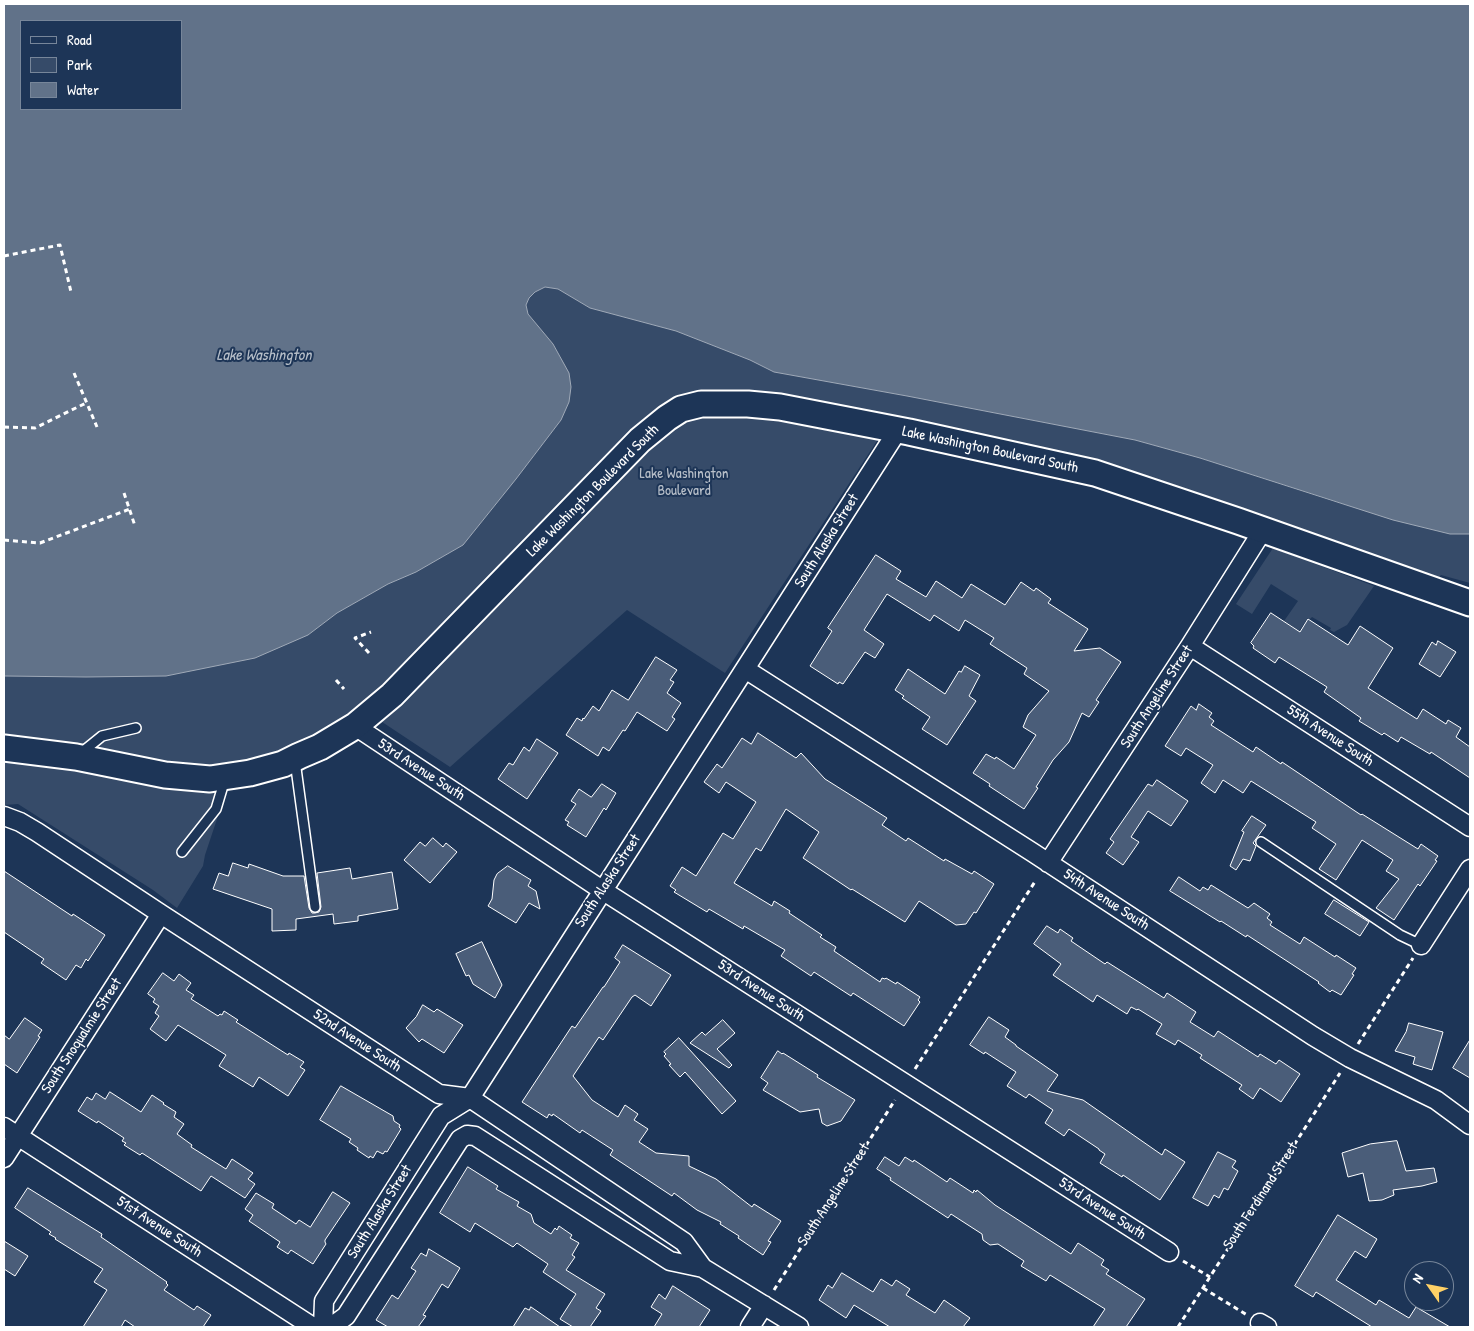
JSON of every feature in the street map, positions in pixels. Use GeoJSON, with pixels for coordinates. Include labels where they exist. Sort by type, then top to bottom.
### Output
{"type":"FeatureCollection","features":[{"type":"Feature","properties":{"kind":"main road","name":"Lake Washington Boulevard South"},"geometry":{"type":"LineString","coordinates":[[4,748],[76,756],[165,775],[210,779],[250,773],[283,764],[320,747],[355,726],[392,695],[640,440],[681,409],[701,404],[748,404],[780,407],[898,430],[1095,473],[1470,602]]}},
{"type":"Feature","properties":{"kind":"street","name":"South Alaska Street"},"geometry":{"type":"LineString","coordinates":[[323,1327],[324,1301],[440,1116],[470,1098],[898,430]]}},
{"type":"Feature","properties":{"kind":"street","name":"South Angeline Street"},"geometry":{"type":"LineString","coordinates":[[1048,863],[1190,646],[1263,530]]}},
{"type":"Feature","properties":{"kind":"street","name":"55th Avenue South"},"geometry":{"type":"LineString","coordinates":[[1190,646],[1470,826]]}},
{"type":"Feature","properties":{"kind":"street","name":"54th Avenue South"},"geometry":{"type":"LineString","coordinates":[[745,669],[1313,1036],[1350,1058],[1436,1100],[1470,1124]]}},
{"type":"Feature","properties":{"kind":"street","name":"53rd Avenue South"},"geometry":{"type":"LineString","coordinates":[[355,726],[602,890],[1172,1254]]}},
{"type":"Feature","properties":{"kind":"street","name":"52nd Avenue South"},"geometry":{"type":"LineString","coordinates":[[4,816],[20,822],[37,832],[439,1094],[470,1098],[684,1242],[703,1268]]}},
{"type":"Feature","properties":{"kind":"street"},"geometry":{"type":"LineString","coordinates":[[1419,949],[1470,869]]}},
{"type":"Feature","properties":{"kind":"street","name":"South Snoqualmie Street"},"geometry":{"type":"LineString","coordinates":[[4,1158],[11,1132],[161,914]]}},
{"type":"Feature","properties":{"kind":"street","name":"51st Avenue South"},"geometry":{"type":"LineString","coordinates":[[11,1132],[313,1327]]}},
{"type":"Feature","properties":{"kind":"street","name":"South Alaska Street"},"geometry":{"type":"LineString","coordinates":[[331,1327],[346,1316],[460,1139],[467,1135],[475,1136]]}},
{"type":"Feature","properties":{"kind":"street","name":"52nd Avenue South"},"geometry":{"type":"LineString","coordinates":[[475,1136],[670,1261],[703,1268],[799,1327]]}},
{"type":"Feature","properties":{"kind":"street"},"geometry":{"type":"LineString","coordinates":[[750,1327],[764,1305]]}},
{"type":"Feature","properties":{"kind":"lane"},"geometry":{"type":"LineString","coordinates":[[76,756],[102,736],[136,728]]}},
{"type":"Feature","properties":{"kind":"lane"},"geometry":{"type":"LineString","coordinates":[[295,758],[315,907]]}},
{"type":"Feature","properties":{"kind":"lane"},"geometry":{"type":"LineString","coordinates":[[182,852],[216,809],[226,776]]}},
{"type":"Feature","properties":{"kind":"lane"},"geometry":{"type":"LineString","coordinates":[[1260,842],[1419,949]]}},
{"type":"Feature","properties":{"kind":"path"},"geometry":{"type":"LineString","coordinates":[[4,256],[60,245],[70,292]]}},
{"type":"Feature","properties":{"kind":"path"},"geometry":{"type":"LineString","coordinates":[[74,373],[97,427]]}},
{"type":"Feature","properties":{"kind":"path"},"geometry":{"type":"LineString","coordinates":[[4,427],[36,428],[86,403]]}},
{"type":"Feature","properties":{"kind":"path"},"geometry":{"type":"LineString","coordinates":[[124,493],[135,526]]}},
{"type":"Feature","properties":{"kind":"path"},"geometry":{"type":"LineString","coordinates":[[4,540],[40,543],[130,509]]}},
{"type":"Feature","properties":{"kind":"path"},"geometry":{"type":"LineString","coordinates":[[369,653],[355,638],[371,632]]}},
{"type":"Feature","properties":{"kind":"path"},"geometry":{"type":"LineString","coordinates":[[336,680],[344,689]]}},
{"type":"Feature","properties":{"kind":"path"},"geometry":{"type":"LineString","coordinates":[[915,1069],[1036,880]]}},
{"type":"Feature","properties":{"kind":"path"},"geometry":{"type":"LineString","coordinates":[[1356,1046],[1419,949]]}},
{"type":"Feature","properties":{"kind":"path","name":"South Ferdinand Street"},"geometry":{"type":"LineString","coordinates":[[1178,1327],[1345,1065]]}},
{"type":"Feature","properties":{"kind":"path","name":"South Angeline Street"},"geometry":{"type":"LineString","coordinates":[[774,1290],[896,1100]]}},
{"type":"Feature","properties":{"kind":"path"},"geometry":{"type":"LineString","coordinates":[[1172,1254],[1210,1277]]}},
{"type":"Feature","properties":{"kind":"path"},"geometry":{"type":"LineString","coordinates":[[1203,1288],[1260,1323]]}},
{"type":"Feature","properties":{"kind":"green space","name":"Lake Washington Boulevard"},"geometry":{"type":"Polygon","coordinates":[[[545,287],[558,289],[590,308],[676,331],[750,360],[774,372],[1135,440],[1200,458],[1332,501],[1450,534],[1470,534],[1470,583],[1441,575],[1435,582],[890,421],[725,673],[627,610],[450,767],[361,708],[349,718],[231,777],[203,866],[177,908],[153,890],[18,804],[4,805],[4,676],[86,677],[308,635],[337,613],[463,545],[561,420],[561,358],[553,344],[528,314],[526,305],[529,298],[535,292],[545,287]]]}},
{"type":"Feature","properties":{"kind":"green space"},"geometry":{"type":"Polygon","coordinates":[[[1273,548],[1374,586],[1347,625],[1334,632],[1330,630],[1331,628],[1312,617],[1308,618],[1299,631],[1284,621],[1298,601],[1271,584],[1252,614],[1236,604],[1273,548]]]}},
{"type":"Feature","properties":{"kind":"water","name":"Lake Washington"},"geometry":{"type":"Polygon","coordinates":[[[4,4],[1470,4],[1470,534],[1450,534],[1393,520],[1200,458],[1135,440],[774,372],[750,360],[676,331],[590,308],[558,289],[545,287],[535,292],[529,298],[526,305],[528,314],[553,344],[569,373],[571,387],[569,402],[561,420],[463,545],[337,613],[308,635],[255,658],[166,676],[4,676],[4,4]]]}},
{"type":"Feature","properties":{"kind":"building"},"geometry":{"type":"Polygon","coordinates":[[[876,555],[901,571],[896,579],[926,597],[936,581],[962,598],[971,584],[1005,605],[1021,582],[1034,591],[1036,588],[1051,599],[1048,603],[1088,629],[1074,651],[1100,648],[1121,662],[1096,700],[1099,702],[1089,717],[1082,713],[1069,742],[1053,760],[1024,809],[973,773],[986,754],[995,759],[996,757],[1014,769],[1036,735],[1023,727],[1028,715],[1049,691],[1024,674],[1027,668],[990,644],[994,638],[965,620],[959,631],[934,615],[930,621],[887,594],[864,630],[884,644],[875,658],[865,652],[843,684],[839,682],[838,684],[810,666],[832,631],[828,628],[876,555]]]}},
{"type":"Feature","properties":{"kind":"building"},"geometry":{"type":"Polygon","coordinates":[[[1271,613],[1300,632],[1308,619],[1348,645],[1360,626],[1393,648],[1368,688],[1417,719],[1423,709],[1446,724],[1448,720],[1461,728],[1456,737],[1470,747],[1470,778],[1431,752],[1430,754],[1401,737],[1398,742],[1384,733],[1382,735],[1359,721],[1361,718],[1324,692],[1327,687],[1279,657],[1275,663],[1253,648],[1254,646],[1251,643],[1271,613]]]}},
{"type":"Feature","properties":{"kind":"building"},"geometry":{"type":"Polygon","coordinates":[[[1438,641],[1456,652],[1440,677],[1419,664],[1432,642],[1436,645],[1438,641]]]}},
{"type":"Feature","properties":{"kind":"building"},"geometry":{"type":"Polygon","coordinates":[[[656,657],[677,670],[670,680],[674,682],[667,693],[681,703],[672,717],[675,719],[667,731],[637,712],[609,751],[603,747],[598,756],[566,735],[577,718],[582,721],[593,706],[599,711],[612,690],[628,700],[656,657]]]}},
{"type":"Feature","properties":{"kind":"building"},"geometry":{"type":"Polygon","coordinates":[[[965,666],[980,675],[969,696],[976,701],[947,745],[922,729],[930,717],[902,698],[904,696],[895,690],[908,669],[945,694],[959,671],[961,672],[965,666]]]}},
{"type":"Feature","properties":{"kind":"building"},"geometry":{"type":"Polygon","coordinates":[[[1199,704],[1212,713],[1209,717],[1214,721],[1211,725],[1253,752],[1256,747],[1281,764],[1282,762],[1361,815],[1418,849],[1421,844],[1438,856],[1435,860],[1437,861],[1420,886],[1418,884],[1394,920],[1376,908],[1399,879],[1386,871],[1393,860],[1362,840],[1336,880],[1319,869],[1336,844],[1312,828],[1316,822],[1251,781],[1243,793],[1223,780],[1215,793],[1201,783],[1213,765],[1186,748],[1181,756],[1165,746],[1191,706],[1196,710],[1199,704]]]}},
{"type":"Feature","properties":{"kind":"building"},"geometry":{"type":"Polygon","coordinates":[[[758,733],[796,758],[801,753],[825,779],[887,818],[882,825],[906,841],[908,838],[944,861],[945,859],[972,874],[974,871],[994,884],[976,913],[974,912],[966,924],[956,925],[919,901],[905,922],[851,890],[803,858],[819,832],[786,809],[761,851],[756,848],[734,883],[772,906],[774,901],[790,911],[789,913],[822,935],[820,937],[836,947],[834,951],[880,982],[882,978],[886,978],[896,984],[897,982],[920,997],[918,1000],[920,1002],[904,1026],[853,993],[851,996],[814,972],[811,976],[781,956],[785,950],[744,926],[743,929],[709,909],[707,912],[674,892],[676,890],[670,886],[682,867],[696,876],[723,833],[733,839],[756,802],[726,782],[719,793],[704,782],[717,764],[722,768],[742,738],[751,744],[758,733]]]}},
{"type":"Feature","properties":{"kind":"building"},"geometry":{"type":"Polygon","coordinates":[[[537,739],[558,753],[527,799],[498,779],[509,763],[513,765],[524,747],[529,751],[537,739]]]}},
{"type":"Feature","properties":{"kind":"building"},"geometry":{"type":"Polygon","coordinates":[[[1157,780],[1188,801],[1171,826],[1148,811],[1131,837],[1139,842],[1123,865],[1106,853],[1114,842],[1110,839],[1148,784],[1152,786],[1157,780]]]}},
{"type":"Feature","properties":{"kind":"building"},"geometry":{"type":"Polygon","coordinates":[[[602,784],[616,793],[586,837],[567,825],[569,822],[565,820],[576,804],[571,801],[579,789],[591,797],[602,784]]]}},
{"type":"Feature","properties":{"kind":"building"},"geometry":{"type":"Polygon","coordinates":[[[1252,816],[1266,825],[1253,843],[1256,846],[1250,861],[1243,859],[1236,870],[1230,866],[1244,832],[1242,831],[1252,816]]]}},
{"type":"Feature","properties":{"kind":"building"},"geometry":{"type":"Polygon","coordinates":[[[433,838],[443,847],[446,843],[457,852],[430,883],[404,860],[420,842],[425,846],[433,838]]]}},
{"type":"Feature","properties":{"kind":"building"},"geometry":{"type":"Polygon","coordinates":[[[233,863],[248,868],[249,864],[283,876],[304,876],[309,908],[312,913],[319,912],[321,907],[317,873],[350,868],[352,879],[392,872],[398,909],[358,916],[358,921],[334,924],[333,914],[296,919],[296,930],[272,931],[272,909],[213,889],[219,873],[228,876],[233,863]]]}},
{"type":"Feature","properties":{"kind":"building"},"geometry":{"type":"Polygon","coordinates":[[[508,866],[531,880],[528,886],[536,891],[540,909],[529,903],[516,923],[488,906],[492,899],[494,880],[497,874],[508,866]]]}},
{"type":"Feature","properties":{"kind":"building"},"geometry":{"type":"Polygon","coordinates":[[[4,871],[72,916],[73,914],[105,935],[88,961],[86,959],[81,968],[76,965],[66,980],[41,963],[44,959],[4,932],[4,871]]]}},
{"type":"Feature","properties":{"kind":"building"},"geometry":{"type":"Polygon","coordinates":[[[1179,877],[1200,891],[1203,887],[1208,890],[1211,885],[1248,908],[1254,903],[1270,914],[1267,918],[1272,922],[1270,925],[1300,944],[1304,937],[1335,957],[1336,955],[1356,968],[1352,974],[1354,975],[1341,995],[1332,990],[1330,992],[1319,982],[1247,935],[1246,937],[1170,891],[1179,877]]]}},
{"type":"Feature","properties":{"kind":"building"},"geometry":{"type":"Polygon","coordinates":[[[1334,900],[1369,922],[1360,936],[1325,914],[1334,900]]]}},
{"type":"Feature","properties":{"kind":"building"},"geometry":{"type":"Polygon","coordinates":[[[1047,926],[1058,933],[1060,929],[1073,938],[1071,941],[1105,964],[1107,962],[1164,998],[1167,993],[1196,1012],[1190,1022],[1214,1037],[1218,1031],[1258,1057],[1260,1054],[1276,1064],[1279,1060],[1300,1074],[1281,1102],[1260,1088],[1253,1099],[1239,1089],[1242,1085],[1200,1058],[1202,1055],[1178,1040],[1175,1045],[1156,1034],[1162,1024],[1138,1009],[1131,1007],[1127,1014],[1097,995],[1093,1002],[1053,975],[1061,964],[1034,944],[1047,926]]]}},
{"type":"Feature","properties":{"kind":"building"},"geometry":{"type":"Polygon","coordinates":[[[482,942],[502,985],[495,998],[473,984],[469,975],[466,976],[456,954],[482,942]]]}},
{"type":"Feature","properties":{"kind":"building"},"geometry":{"type":"Polygon","coordinates":[[[623,945],[671,975],[651,1006],[635,995],[632,997],[603,1040],[599,1037],[573,1076],[592,1100],[618,1117],[625,1105],[638,1114],[634,1120],[648,1129],[639,1142],[656,1153],[689,1156],[689,1166],[716,1179],[752,1207],[754,1204],[781,1221],[768,1241],[771,1242],[763,1255],[720,1224],[721,1222],[697,1210],[674,1193],[672,1196],[610,1155],[613,1150],[582,1130],[580,1133],[553,1114],[552,1116],[549,1114],[547,1118],[522,1102],[572,1026],[575,1028],[604,987],[620,962],[615,958],[623,945]]]}},
{"type":"Feature","properties":{"kind":"building"},"geometry":{"type":"Polygon","coordinates":[[[163,973],[174,981],[179,974],[191,983],[186,990],[194,995],[191,999],[218,1016],[222,1015],[224,1011],[238,1020],[236,1022],[288,1055],[289,1053],[304,1062],[300,1067],[305,1070],[288,1096],[259,1077],[253,1087],[219,1066],[226,1055],[178,1025],[166,1041],[150,1029],[159,1016],[155,1013],[159,1006],[153,1002],[155,999],[148,994],[163,973]]]}},
{"type":"Feature","properties":{"kind":"building"},"geometry":{"type":"Polygon","coordinates":[[[423,1005],[434,1012],[437,1009],[463,1025],[444,1053],[422,1039],[419,1042],[406,1028],[416,1017],[423,1005]]]}},
{"type":"Feature","properties":{"kind":"building"},"geometry":{"type":"Polygon","coordinates":[[[989,1017],[1009,1030],[1005,1037],[1058,1075],[1047,1091],[1083,1100],[1162,1155],[1165,1149],[1185,1162],[1160,1200],[1123,1175],[1122,1177],[1100,1163],[1105,1154],[1099,1149],[1069,1129],[1064,1136],[1045,1123],[1053,1110],[1029,1094],[1026,1098],[1007,1086],[1016,1072],[985,1052],[984,1054],[970,1045],[989,1017]]]}},
{"type":"Feature","properties":{"kind":"building"},"geometry":{"type":"Polygon","coordinates":[[[25,1018],[42,1030],[38,1036],[40,1037],[17,1073],[4,1064],[4,1035],[9,1039],[25,1018]]]}},
{"type":"Feature","properties":{"kind":"building"},"geometry":{"type":"Polygon","coordinates":[[[723,1020],[735,1033],[717,1049],[732,1065],[729,1068],[690,1043],[702,1032],[705,1035],[723,1020]]]}},
{"type":"Feature","properties":{"kind":"building"},"geometry":{"type":"Polygon","coordinates":[[[1409,1023],[1443,1032],[1432,1070],[1413,1064],[1415,1057],[1395,1051],[1409,1023]]]}},
{"type":"Feature","properties":{"kind":"building"},"geometry":{"type":"Polygon","coordinates":[[[679,1038],[736,1101],[722,1114],[685,1072],[680,1077],[669,1065],[671,1064],[664,1056],[666,1054],[664,1052],[679,1038]]]}},
{"type":"Feature","properties":{"kind":"building"},"geometry":{"type":"Polygon","coordinates":[[[1470,1040],[1470,1078],[1453,1068],[1470,1040]]]}},
{"type":"Feature","properties":{"kind":"building"},"geometry":{"type":"Polygon","coordinates":[[[778,1051],[855,1100],[841,1121],[827,1126],[822,1123],[819,1109],[800,1112],[763,1090],[768,1083],[761,1078],[778,1051]]]}},
{"type":"Feature","properties":{"kind":"building"},"geometry":{"type":"Polygon","coordinates":[[[341,1086],[393,1116],[394,1121],[400,1125],[401,1129],[387,1152],[385,1151],[383,1154],[377,1151],[373,1158],[370,1156],[369,1158],[349,1142],[351,1139],[320,1120],[341,1086]]]}},
{"type":"Feature","properties":{"kind":"building"},"geometry":{"type":"Polygon","coordinates":[[[110,1092],[141,1112],[152,1095],[176,1112],[174,1117],[184,1124],[177,1134],[192,1145],[191,1147],[226,1169],[232,1159],[253,1173],[248,1179],[255,1184],[245,1198],[211,1176],[201,1191],[142,1153],[140,1155],[124,1145],[126,1143],[122,1141],[124,1138],[78,1111],[87,1097],[92,1100],[96,1093],[105,1099],[110,1092]]]}},
{"type":"Feature","properties":{"kind":"building"},"geometry":{"type":"Polygon","coordinates":[[[1397,1141],[1406,1171],[1434,1168],[1437,1182],[1393,1190],[1394,1195],[1382,1200],[1369,1201],[1363,1173],[1348,1177],[1342,1153],[1370,1144],[1397,1141]]]}},
{"type":"Feature","properties":{"kind":"building"},"geometry":{"type":"Polygon","coordinates":[[[1218,1152],[1236,1161],[1232,1167],[1238,1171],[1228,1190],[1224,1188],[1219,1198],[1214,1195],[1208,1206],[1193,1198],[1218,1152]]]}},
{"type":"Feature","properties":{"kind":"building"},"geometry":{"type":"Polygon","coordinates":[[[885,1157],[899,1166],[905,1157],[913,1162],[914,1160],[947,1182],[950,1178],[973,1193],[974,1190],[976,1192],[977,1190],[995,1205],[1071,1254],[1078,1243],[1104,1260],[1101,1265],[1109,1270],[1106,1274],[1145,1299],[1126,1327],[1093,1327],[1105,1309],[1050,1275],[1046,1281],[1021,1266],[1024,1261],[998,1244],[990,1245],[983,1240],[982,1234],[951,1214],[948,1218],[890,1180],[891,1178],[877,1169],[885,1157]]]}},
{"type":"Feature","properties":{"kind":"building"},"geometry":{"type":"Polygon","coordinates":[[[468,1167],[498,1186],[496,1189],[519,1202],[517,1206],[531,1214],[534,1223],[551,1234],[559,1226],[572,1235],[570,1238],[579,1243],[572,1255],[575,1257],[566,1270],[605,1294],[596,1308],[601,1311],[590,1327],[573,1327],[560,1319],[576,1294],[543,1272],[548,1264],[517,1243],[513,1247],[475,1223],[470,1232],[440,1213],[468,1167]]]}},
{"type":"Feature","properties":{"kind":"building"},"geometry":{"type":"Polygon","coordinates":[[[28,1188],[102,1234],[101,1237],[167,1282],[168,1285],[164,1290],[194,1310],[197,1306],[211,1315],[203,1327],[135,1327],[125,1320],[121,1327],[83,1327],[107,1290],[94,1282],[103,1269],[55,1239],[49,1234],[51,1232],[15,1208],[28,1188]]]}},
{"type":"Feature","properties":{"kind":"building"},"geometry":{"type":"Polygon","coordinates":[[[333,1192],[350,1203],[325,1240],[326,1244],[313,1264],[291,1250],[288,1254],[277,1247],[280,1242],[249,1221],[253,1215],[245,1209],[256,1193],[274,1204],[272,1208],[296,1224],[299,1220],[310,1227],[333,1192]]]}},
{"type":"Feature","properties":{"kind":"building"},"geometry":{"type":"Polygon","coordinates":[[[1338,1215],[1377,1239],[1366,1258],[1355,1251],[1336,1280],[1376,1305],[1379,1300],[1409,1318],[1413,1311],[1423,1311],[1450,1327],[1372,1327],[1316,1292],[1313,1297],[1295,1286],[1338,1215]]]}},
{"type":"Feature","properties":{"kind":"building"},"geometry":{"type":"Polygon","coordinates":[[[4,1241],[28,1256],[15,1276],[4,1269],[4,1241]]]}},
{"type":"Feature","properties":{"kind":"building"},"geometry":{"type":"Polygon","coordinates":[[[429,1249],[460,1268],[448,1288],[442,1284],[423,1315],[426,1316],[418,1327],[388,1327],[376,1320],[392,1295],[398,1299],[416,1271],[411,1268],[421,1253],[426,1256],[429,1249]]]}},
{"type":"Feature","properties":{"kind":"building"},"geometry":{"type":"Polygon","coordinates":[[[842,1273],[873,1292],[881,1279],[892,1286],[896,1280],[910,1289],[906,1295],[935,1313],[944,1300],[970,1318],[963,1327],[890,1327],[854,1305],[846,1318],[819,1300],[828,1285],[832,1288],[842,1273]]]}},
{"type":"Feature","properties":{"kind":"building"},"geometry":{"type":"Polygon","coordinates":[[[673,1286],[710,1310],[699,1327],[654,1327],[662,1314],[651,1307],[659,1294],[665,1299],[673,1286]]]}},
{"type":"Feature","properties":{"kind":"building"},"geometry":{"type":"Polygon","coordinates":[[[531,1307],[560,1327],[513,1327],[525,1308],[529,1310],[531,1307]]]}}]}
